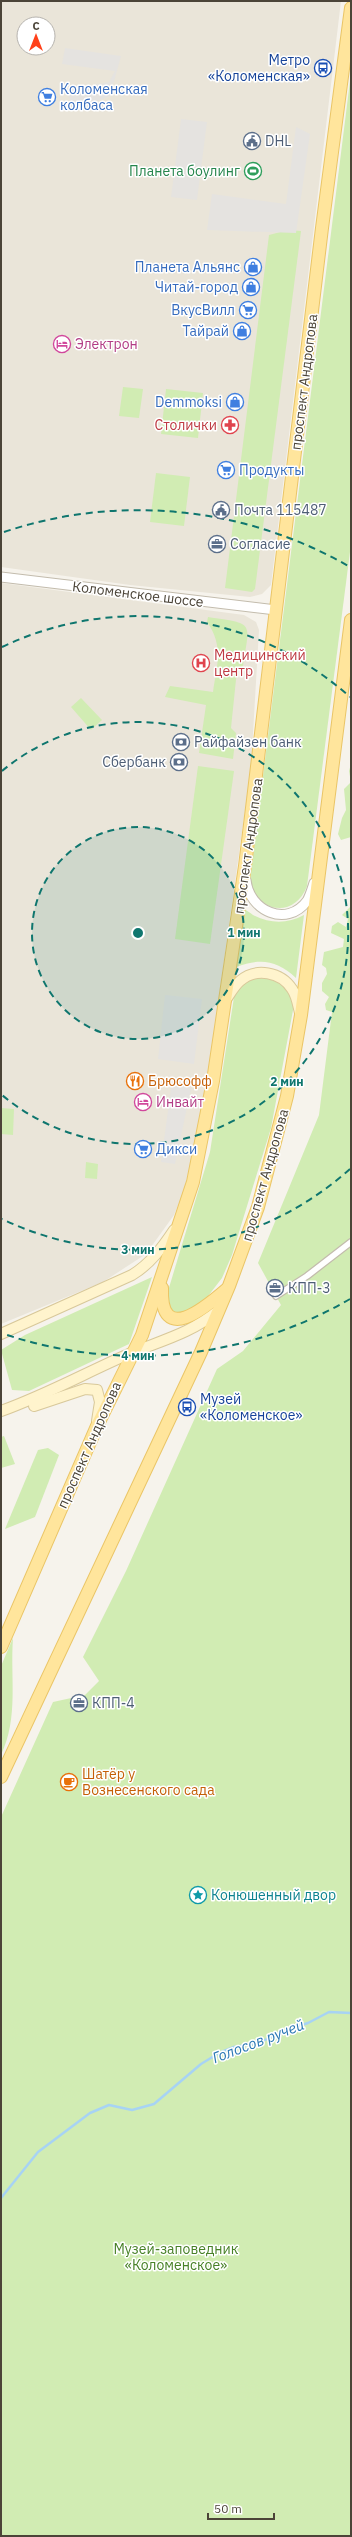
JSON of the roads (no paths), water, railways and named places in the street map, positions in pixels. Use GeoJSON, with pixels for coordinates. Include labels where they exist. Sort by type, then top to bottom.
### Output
{"type":"FeatureCollection","features":[{"type":"Feature","properties":{"kind":"main road","name":"проспект Андропова"},"geometry":{"type":"LineString","coordinates":[[1,1647],[96,1426],[131,1354],[142,1335],[162,1279],[193,1182],[201,1143],[245,866],[351,8]]}},
{"type":"Feature","properties":{"kind":"main road","name":"проспект Андропова"},"geometry":{"type":"LineString","coordinates":[[1,1777],[218,1312],[258,1207],[280,1126],[301,1015],[351,620]]}},
{"type":"Feature","properties":{"kind":"main road"},"geometry":{"type":"LineString","coordinates":[[224,1003],[240,980],[257,973],[266,973],[278,976],[291,987],[301,1015]]}},
{"type":"Feature","properties":{"kind":"main road"},"geometry":{"type":"LineString","coordinates":[[1,1334],[142,1268],[162,1249],[182,1218]]}},
{"type":"Feature","properties":{"kind":"main road"},"geometry":{"type":"LineString","coordinates":[[162,1279],[162,1306],[167,1315],[177,1319],[200,1311],[229,1286]]}},
{"type":"Feature","properties":{"kind":"main road"},"geometry":{"type":"LineString","coordinates":[[1,1411],[24,1403],[131,1354],[195,1328],[218,1312]]}},
{"type":"Feature","properties":{"kind":"main road"},"geometry":{"type":"LineString","coordinates":[[24,1403],[34,1406],[85,1389],[97,1390],[100,1402],[96,1426]]}},
{"type":"Feature","properties":{"kind":"street","name":"Коломенское шоссе"},"geometry":{"type":"LineString","coordinates":[[1,577],[276,610]]}},
{"type":"Feature","properties":{"kind":"street"},"geometry":{"type":"LineString","coordinates":[[245,866],[247,890],[252,900],[265,910],[282,914],[293,911],[307,901],[320,868]]}},
{"type":"Feature","properties":{"kind":"street"},"geometry":{"type":"LineString","coordinates":[[276,1296],[307,1276],[351,1242]]}},
{"type":"Feature","properties":{"kind":"waterway","name":"Голосов ручей"},"geometry":{"type":"LineString","coordinates":[[1,2198],[38,2152],[90,2113],[109,2105],[132,2110],[154,2104],[201,2064],[219,2053],[234,2047],[259,2043],[283,2031],[308,2023],[329,2012],[351,2013]]}},
{"type":"Feature","properties":{"kind":"place","name":"Метро «Коломенская»"},"geometry":{"type":"Point","coordinates":[323,68]}},
{"type":"Feature","properties":{"kind":"place","name":"Коломенская колбаса"},"geometry":{"type":"Point","coordinates":[47,97]}},
{"type":"Feature","properties":{"kind":"place","name":"DHL"},"geometry":{"type":"Point","coordinates":[252,141]}},
{"type":"Feature","properties":{"kind":"place","name":"Планета боулинг"},"geometry":{"type":"Point","coordinates":[253,171]}},
{"type":"Feature","properties":{"kind":"place","name":"Планета Альянс"},"geometry":{"type":"Point","coordinates":[253,267]}},
{"type":"Feature","properties":{"kind":"place","name":"Читай-город"},"geometry":{"type":"Point","coordinates":[251,287]}},
{"type":"Feature","properties":{"kind":"place","name":"ВкусВилл"},"geometry":{"type":"Point","coordinates":[248,310]}},
{"type":"Feature","properties":{"kind":"place","name":"Тайрай"},"geometry":{"type":"Point","coordinates":[242,331]}},
{"type":"Feature","properties":{"kind":"place","name":"Электрон"},"geometry":{"type":"Point","coordinates":[62,344]}},
{"type":"Feature","properties":{"kind":"place","name":"Demmoksi"},"geometry":{"type":"Point","coordinates":[235,402]}},
{"type":"Feature","properties":{"kind":"place","name":"Столички"},"geometry":{"type":"Point","coordinates":[230,425]}},
{"type":"Feature","properties":{"kind":"place","name":"Продукты"},"geometry":{"type":"Point","coordinates":[226,470]}},
{"type":"Feature","properties":{"kind":"place","name":"Почта 115487"},"geometry":{"type":"Point","coordinates":[221,510]}},
{"type":"Feature","properties":{"kind":"place","name":"Согласие"},"geometry":{"type":"Point","coordinates":[217,544]}},
{"type":"Feature","properties":{"kind":"place","name":"Медицинский центр"},"geometry":{"type":"Point","coordinates":[201,663]}},
{"type":"Feature","properties":{"kind":"place","name":"Райфайзен банк"},"geometry":{"type":"Point","coordinates":[181,742]}},
{"type":"Feature","properties":{"kind":"place","name":"Сбербанк"},"geometry":{"type":"Point","coordinates":[179,762]}},
{"type":"Feature","properties":{"kind":"place","name":"Брюсофф"},"geometry":{"type":"Point","coordinates":[135,1081]}},
{"type":"Feature","properties":{"kind":"place","name":"Инвайт"},"geometry":{"type":"Point","coordinates":[143,1102]}},
{"type":"Feature","properties":{"kind":"place","name":"Дикси"},"geometry":{"type":"Point","coordinates":[143,1149]}},
{"type":"Feature","properties":{"kind":"place","name":"КПП-3"},"geometry":{"type":"Point","coordinates":[275,1288]}},
{"type":"Feature","properties":{"kind":"place","name":"Музей «Коломенское»"},"geometry":{"type":"Point","coordinates":[187,1407]}},
{"type":"Feature","properties":{"kind":"place","name":"КПП-4"},"geometry":{"type":"Point","coordinates":[79,1703]}},
{"type":"Feature","properties":{"kind":"place","name":"Шатёр у Вознесенского сада"},"geometry":{"type":"Point","coordinates":[69,1782]}},
{"type":"Feature","properties":{"kind":"place","name":"Конюшенный двор"},"geometry":{"type":"Point","coordinates":[198,1895]}},
{"type":"Feature","properties":{"kind":"park label","name":"Музей-заповедник «Коломенское»"},"geometry":{"type":"Point","coordinates":[176,2258]}}]}
